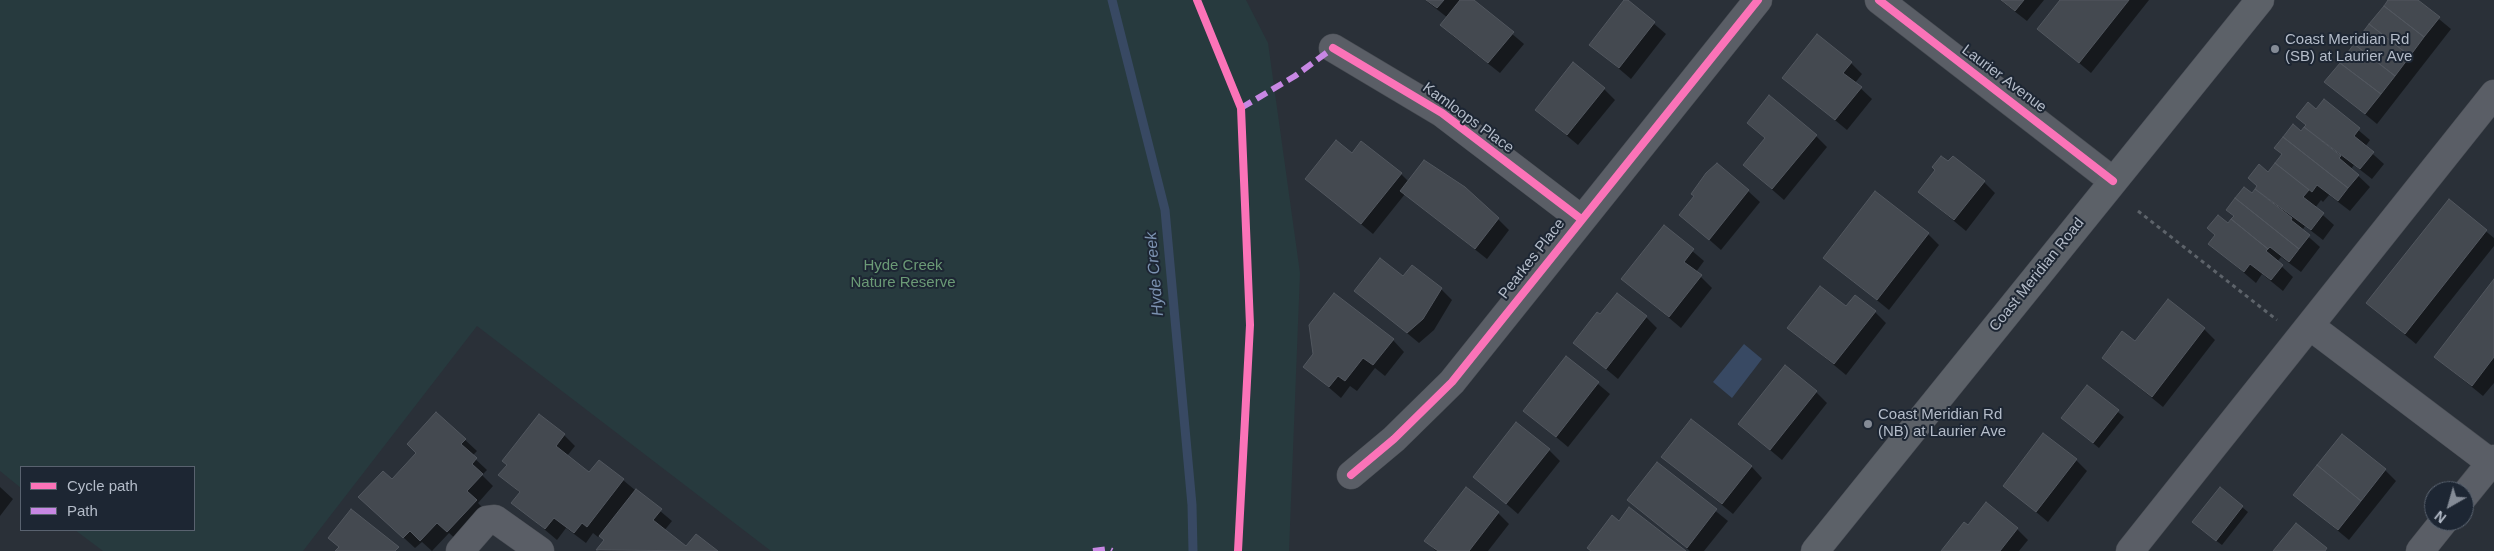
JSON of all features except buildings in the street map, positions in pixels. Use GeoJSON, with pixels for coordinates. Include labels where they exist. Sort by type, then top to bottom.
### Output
{"type":"FeatureCollection","features":[{"type":"Feature","properties":{"kind":"main road","name":"Coast Meridian Road"},"geometry":{"type":"LineString","coordinates":[[1815,551],[2260,0]]}},
{"type":"Feature","properties":{"kind":"street","name":"Pearkes Place"},"geometry":{"type":"LineString","coordinates":[[1351,475],[1394,439],[1452,382],[1758,0]]}},
{"type":"Feature","properties":{"kind":"street","name":"Laurier Avenue"},"geometry":{"type":"LineString","coordinates":[[1879,0],[2113,181]]}},
{"type":"Feature","properties":{"kind":"street","name":"Kamloops Place"},"geometry":{"type":"LineString","coordinates":[[1333,48],[1442,113],[1581,220]]}},
{"type":"Feature","properties":{"kind":"street"},"geometry":{"type":"LineString","coordinates":[[2130,551],[2494,94]]}},
{"type":"Feature","properties":{"kind":"street"},"geometry":{"type":"LineString","coordinates":[[2305,331],[2491,468],[2474,486]]}},
{"type":"Feature","properties":{"kind":"street"},"geometry":{"type":"LineString","coordinates":[[460,551],[487,520],[495,519],[540,551]]}},
{"type":"Feature","properties":{"kind":"street"},"geometry":{"type":"LineString","coordinates":[[2420,551],[2436,531]]}},
{"type":"Feature","properties":{"kind":"path"},"geometry":{"type":"LineString","coordinates":[[2138,211],[2305,331]]}},
{"type":"Feature","properties":{"kind":"green space","name":"Hyde Creek Nature Reserve"},"geometry":{"type":"Polygon","coordinates":[[[0,0],[1246,0],[1268,43],[1300,273],[1289,551],[771,551],[477,326],[303,551],[103,551],[76,531],[195,531],[195,466],[20,466],[20,487],[0,471],[0,0]]]}},
{"type":"Feature","properties":{"kind":"water"},"geometry":{"type":"Polygon","coordinates":[[[1744,344],[1762,359],[1732,398],[1713,382],[1744,344]]]}},
{"type":"Feature","properties":{"kind":"waterway","name":"Hyde Creek"},"geometry":{"type":"LineString","coordinates":[[1112,0],[1165,210],[1192,505],[1193,551]]}},
{"type":"Feature","properties":{"kind":"marked path"},"geometry":{"type":"LineString","coordinates":[[1241,108],[1295,76],[1333,48]]}},
{"type":"Feature","properties":{"kind":"marked path"},"geometry":{"type":"LineString","coordinates":[[1093,551],[1108,549],[1112,551]]}},
{"type":"Feature","properties":{"kind":"cycle path"},"geometry":{"type":"LineString","coordinates":[[1197,0],[1241,108],[1250,325],[1238,551]]}},
{"type":"Feature","properties":{"kind":"cycle path"},"geometry":{"type":"LineString","coordinates":[[1351,475],[1394,439],[1452,382],[1758,0]]}},
{"type":"Feature","properties":{"kind":"cycle path"},"geometry":{"type":"LineString","coordinates":[[1879,0],[2113,181]]}},
{"type":"Feature","properties":{"kind":"cycle path"},"geometry":{"type":"LineString","coordinates":[[1333,48],[1442,113],[1581,219]]}},
{"type":"Feature","properties":{"kind":"place","name":"Coast Meridian Rd (SB) at Laurier Ave"},"geometry":{"type":"Point","coordinates":[2275,49]}},
{"type":"Feature","properties":{"kind":"place","name":"Coast Meridian Rd (NB) at Laurier Ave"},"geometry":{"type":"Point","coordinates":[1868,424]}}]}
